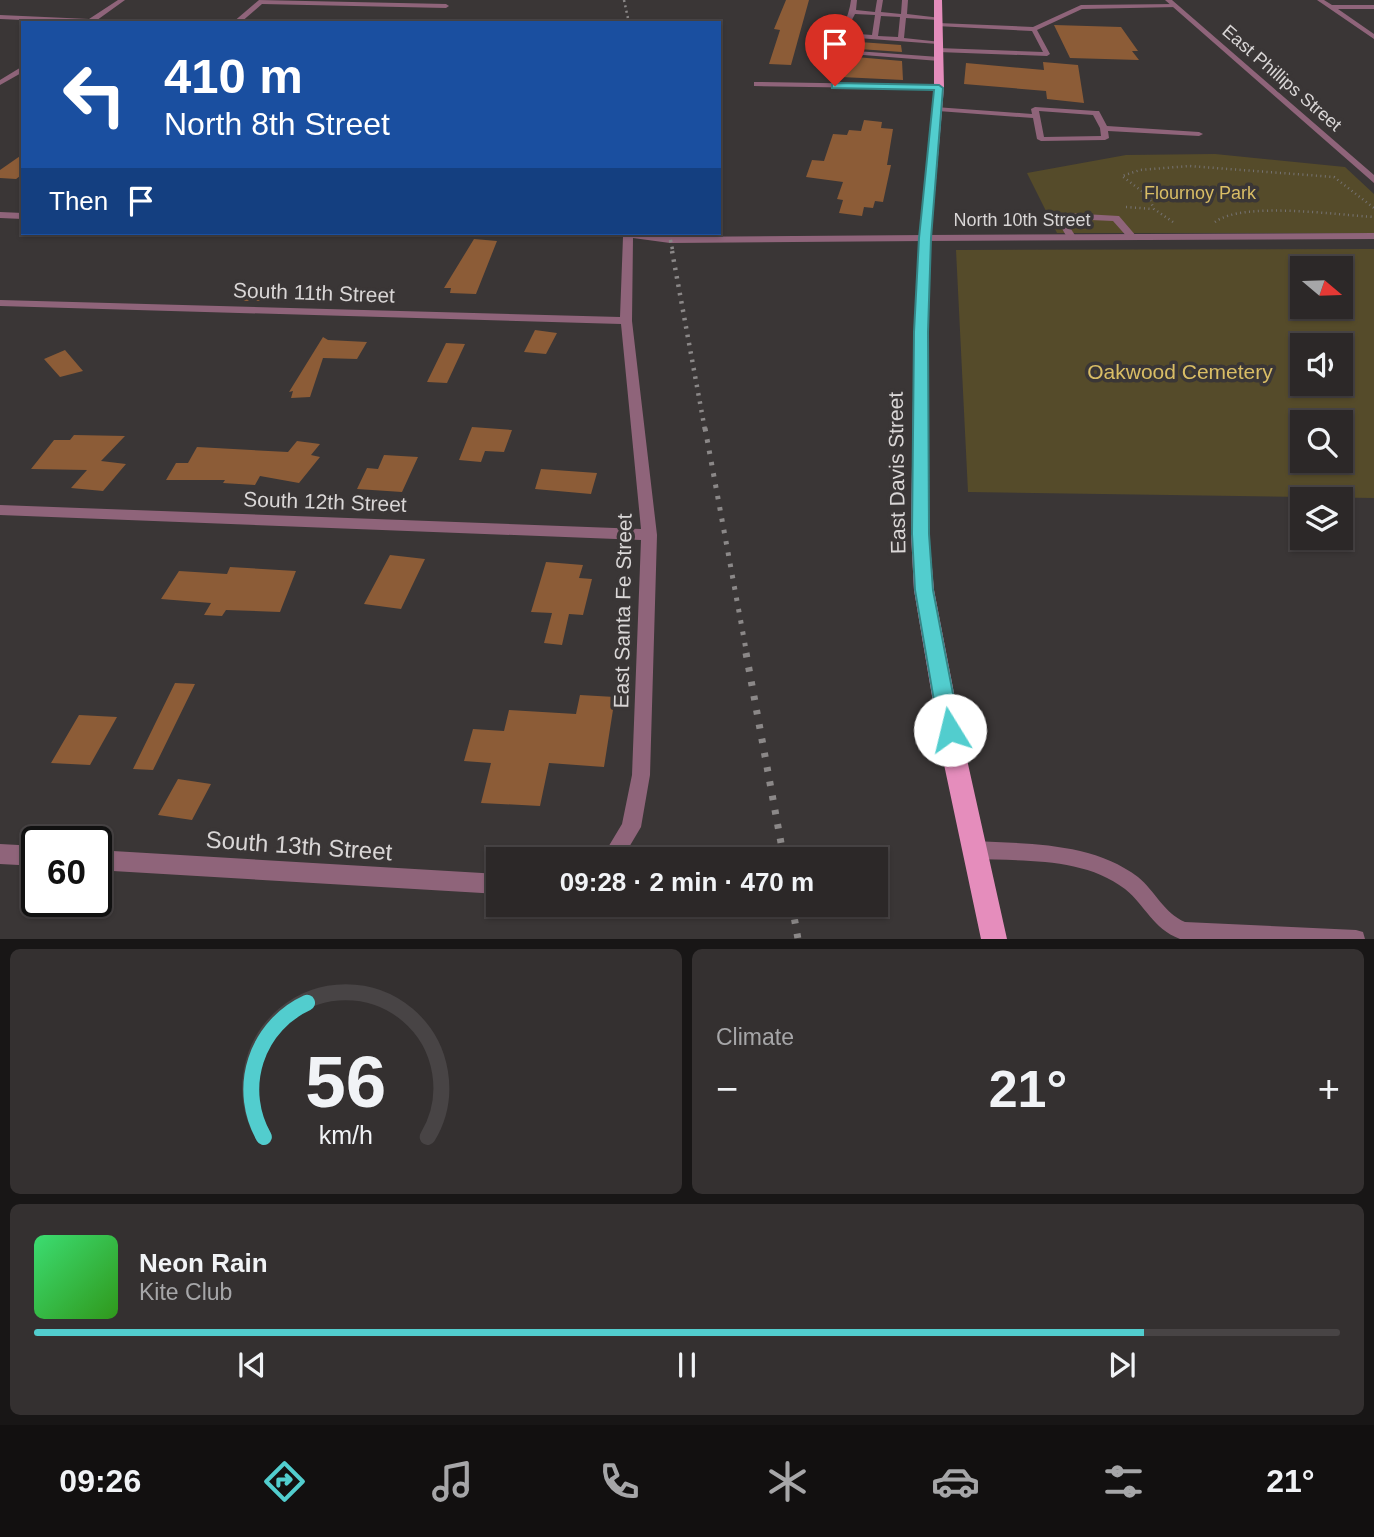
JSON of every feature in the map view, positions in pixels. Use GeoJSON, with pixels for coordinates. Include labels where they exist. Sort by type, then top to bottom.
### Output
{"type":"FeatureCollection","features":[{"type":"Feature","properties":{"kind":"main road","name":"East Davis Street"},"geometry":{"type":"LineString","coordinates":[[938,0],[939,88],[925,238],[920,534],[924,590],[954,755],[994,939]]}},
{"type":"Feature","properties":{"kind":"street"},"geometry":{"type":"LineString","coordinates":[[90,21],[121,0]]}},
{"type":"Feature","properties":{"kind":"street"},"geometry":{"type":"LineString","coordinates":[[1320,0],[1374,37]]}},
{"type":"Feature","properties":{"kind":"street"},"geometry":{"type":"LineString","coordinates":[[237,21],[262,1],[446,6]]}},
{"type":"Feature","properties":{"kind":"street","name":"East Phillips Street"},"geometry":{"type":"LineString","coordinates":[[1172,3],[1374,180]]}},
{"type":"Feature","properties":{"kind":"street"},"geometry":{"type":"LineString","coordinates":[[1331,6],[1374,7]]}},
{"type":"Feature","properties":{"kind":"street"},"geometry":{"type":"LineString","coordinates":[[0,17],[71,21]]}},
{"type":"Feature","properties":{"kind":"street"},"geometry":{"type":"LineString","coordinates":[[0,83],[21,69]]}},
{"type":"Feature","properties":{"kind":"street"},"geometry":{"type":"LineString","coordinates":[[757,84],[939,88]]}},
{"type":"Feature","properties":{"kind":"street"},"geometry":{"type":"LineString","coordinates":[[0,215],[21,216]]}},
{"type":"Feature","properties":{"kind":"street","name":"East Santa Fe Street"},"geometry":{"type":"LineString","coordinates":[[619,847],[631,827],[641,775],[649,535],[626,321],[623,235]]}},
{"type":"Feature","properties":{"kind":"street","name":"North 10th Street"},"geometry":{"type":"LineString","coordinates":[[631,235],[670,240],[1374,236]]}},
{"type":"Feature","properties":{"kind":"street","name":"South 11th Street"},"geometry":{"type":"LineString","coordinates":[[0,303],[626,321]]}},
{"type":"Feature","properties":{"kind":"street","name":"South 12th Street"},"geometry":{"type":"LineString","coordinates":[[0,510],[649,535]]}},
{"type":"Feature","properties":{"kind":"street"},"geometry":{"type":"LineString","coordinates":[[0,854],[21,855]]}},
{"type":"Feature","properties":{"kind":"street","name":"South 13th Street"},"geometry":{"type":"LineString","coordinates":[[112,861],[486,883]]}},
{"type":"Feature","properties":{"kind":"lane"},"geometry":{"type":"LineString","coordinates":[[854,0],[853,12],[837,50],[840,52],[909,57],[938,50],[1047,54],[1034,29]]}},
{"type":"Feature","properties":{"kind":"lane"},"geometry":{"type":"LineString","coordinates":[[875,37],[880,0]]}},
{"type":"Feature","properties":{"kind":"lane"},"geometry":{"type":"LineString","coordinates":[[905,0],[905,39],[909,57]]}},
{"type":"Feature","properties":{"kind":"lane"},"geometry":{"type":"LineString","coordinates":[[853,12],[1034,29],[1081,7],[1172,3]]}},
{"type":"Feature","properties":{"kind":"lane"},"geometry":{"type":"LineString","coordinates":[[841,36],[905,39],[938,50]]}},
{"type":"Feature","properties":{"kind":"lane"},"geometry":{"type":"LineString","coordinates":[[937,109],[1036,116]]}},
{"type":"Feature","properties":{"kind":"lane"},"geometry":{"type":"LineString","coordinates":[[1035,109],[1096,113],[1104,128],[1105,138],[1041,139],[1036,116],[1035,109]]}},
{"type":"Feature","properties":{"kind":"lane"},"geometry":{"type":"LineString","coordinates":[[1104,128],[1199,134]]}},
{"type":"Feature","properties":{"kind":"lane"},"geometry":{"type":"LineString","coordinates":[[1071,237],[1061,219],[1066,216],[1116,218],[1132,237]]}},
{"type":"Feature","properties":{"kind":"lane"},"geometry":{"type":"LineString","coordinates":[[974,850],[1041,853],[1108,867],[1133,884],[1161,919],[1172,928],[1185,931],[1356,939]]}},
{"type":"Feature","properties":{"kind":"path"},"geometry":{"type":"LineString","coordinates":[[1180,223],[1162,216],[1154,209],[1148,197],[1122,176],[1140,170],[1189,166],[1334,177],[1374,208]]}},
{"type":"Feature","properties":{"kind":"path"},"geometry":{"type":"LineString","coordinates":[[1213,223],[1226,214],[1280,211],[1374,217]]}},
{"type":"Feature","properties":{"kind":"green space","name":"Flournoy Park"},"geometry":{"type":"Polygon","coordinates":[[[1215,154],[1345,167],[1374,194],[1374,233],[1057,233],[1027,173],[1126,155],[1215,154]]]}},
{"type":"Feature","properties":{"kind":"green space","name":"Oakwood Cemetery"},"geometry":{"type":"Polygon","coordinates":[[[1374,249],[1374,498],[1353,498],[1353,487],[1290,487],[1290,497],[968,492],[956,250],[1374,249]]]}},
{"type":"Feature","properties":{"kind":"building"},"geometry":{"type":"Polygon","coordinates":[[[786,0],[809,0],[791,65],[769,64],[780,30],[774,29],[786,0]]]}},
{"type":"Feature","properties":{"kind":"building"},"geometry":{"type":"Polygon","coordinates":[[[1054,25],[1121,27],[1138,51],[1132,51],[1139,60],[1070,58],[1054,25]]]}},
{"type":"Feature","properties":{"kind":"building"},"geometry":{"type":"Polygon","coordinates":[[[846,41],[901,45],[902,52],[845,48],[846,41]]]}},
{"type":"Feature","properties":{"kind":"building"},"geometry":{"type":"Polygon","coordinates":[[[844,56],[902,61],[903,80],[841,77],[844,56]]]}},
{"type":"Feature","properties":{"kind":"building"},"geometry":{"type":"Polygon","coordinates":[[[1043,62],[1078,65],[1084,103],[1047,99],[1046,91],[964,84],[966,63],[1044,70],[1043,62]]]}},
{"type":"Feature","properties":{"kind":"building"},"geometry":{"type":"Polygon","coordinates":[[[864,120],[882,122],[881,128],[893,129],[887,165],[891,165],[883,202],[875,201],[873,208],[864,207],[862,216],[839,213],[843,200],[837,199],[843,182],[806,177],[812,160],[824,161],[833,134],[847,135],[849,130],[861,131],[864,120]]]}},
{"type":"Feature","properties":{"kind":"building"},"geometry":{"type":"Polygon","coordinates":[[[21,155],[21,175],[16,179],[0,178],[0,170],[21,155]]]}},
{"type":"Feature","properties":{"kind":"building"},"geometry":{"type":"Polygon","coordinates":[[[474,239],[497,241],[476,294],[450,293],[451,288],[444,288],[474,239]]]}},
{"type":"Feature","properties":{"kind":"building"},"geometry":{"type":"Polygon","coordinates":[[[249,285],[272,285],[262,301],[239,301],[249,285]]]}},
{"type":"Feature","properties":{"kind":"building"},"geometry":{"type":"Polygon","coordinates":[[[535,330],[557,333],[546,354],[524,352],[535,330]]]}},
{"type":"Feature","properties":{"kind":"building"},"geometry":{"type":"Polygon","coordinates":[[[323,337],[328,340],[367,342],[357,359],[323,358],[310,397],[291,398],[293,391],[289,392],[323,337]]]}},
{"type":"Feature","properties":{"kind":"building"},"geometry":{"type":"Polygon","coordinates":[[[446,343],[465,344],[447,383],[427,382],[446,343]]]}},
{"type":"Feature","properties":{"kind":"building"},"geometry":{"type":"Polygon","coordinates":[[[65,350],[83,371],[60,377],[44,359],[65,350]]]}},
{"type":"Feature","properties":{"kind":"building"},"geometry":{"type":"Polygon","coordinates":[[[472,427],[512,430],[504,452],[485,451],[481,462],[459,460],[472,427]]]}},
{"type":"Feature","properties":{"kind":"building"},"geometry":{"type":"Polygon","coordinates":[[[74,435],[125,436],[101,461],[126,464],[103,491],[71,488],[87,470],[31,469],[54,440],[70,440],[74,435]]]}},
{"type":"Feature","properties":{"kind":"building"},"geometry":{"type":"Polygon","coordinates":[[[297,441],[320,444],[311,455],[320,457],[299,483],[260,476],[255,485],[223,483],[225,480],[166,480],[176,463],[188,463],[197,447],[288,452],[297,441]]]}},
{"type":"Feature","properties":{"kind":"building"},"geometry":{"type":"Polygon","coordinates":[[[384,455],[418,457],[402,492],[357,489],[367,468],[378,469],[384,455]]]}},
{"type":"Feature","properties":{"kind":"building"},"geometry":{"type":"Polygon","coordinates":[[[541,469],[597,473],[591,494],[535,489],[541,469]]]}},
{"type":"Feature","properties":{"kind":"building"},"geometry":{"type":"Polygon","coordinates":[[[390,555],[425,559],[401,609],[364,604],[390,555]]]}},
{"type":"Feature","properties":{"kind":"building"},"geometry":{"type":"Polygon","coordinates":[[[546,562],[583,565],[579,578],[592,579],[583,615],[569,614],[562,645],[544,643],[552,613],[531,612],[546,562]]]}},
{"type":"Feature","properties":{"kind":"building"},"geometry":{"type":"Polygon","coordinates":[[[230,567],[296,571],[280,612],[226,610],[222,616],[204,615],[211,603],[161,599],[179,571],[227,574],[230,567]]]}},
{"type":"Feature","properties":{"kind":"building"},"geometry":{"type":"Polygon","coordinates":[[[175,683],[195,684],[153,770],[133,769],[175,683]]]}},
{"type":"Feature","properties":{"kind":"building"},"geometry":{"type":"Polygon","coordinates":[[[580,695],[615,697],[604,767],[549,763],[540,806],[481,803],[491,763],[464,761],[473,729],[504,731],[509,710],[576,714],[580,695]]]}},
{"type":"Feature","properties":{"kind":"building"},"geometry":{"type":"Polygon","coordinates":[[[79,715],[117,717],[90,765],[51,763],[79,715]]]}},
{"type":"Feature","properties":{"kind":"building"},"geometry":{"type":"Polygon","coordinates":[[[178,779],[211,784],[192,820],[158,815],[178,779]]]}},
{"type":"Feature","properties":{"kind":"railway"},"geometry":{"type":"LineString","coordinates":[[624,0],[629,21]]}},
{"type":"Feature","properties":{"kind":"railway"},"geometry":{"type":"LineString","coordinates":[[669,235],[673,252]]}},
{"type":"Feature","properties":{"kind":"railway"},"geometry":{"type":"LineString","coordinates":[[672,251],[705,430]]}},
{"type":"Feature","properties":{"kind":"railway"},"geometry":{"type":"LineString","coordinates":[[705,428],[747,655]]}},
{"type":"Feature","properties":{"kind":"railway"},"geometry":{"type":"LineString","coordinates":[[746,653],[782,847]]}},
{"type":"Feature","properties":{"kind":"railway"},"geometry":{"type":"LineString","coordinates":[[794,917],[798,939]]}},
{"type":"Feature","properties":{"kind":"route"},"geometry":{"type":"LineString","coordinates":[[835,86],[939,88],[925,238],[921,332],[920,534],[924,590],[950,730]]}}]}
